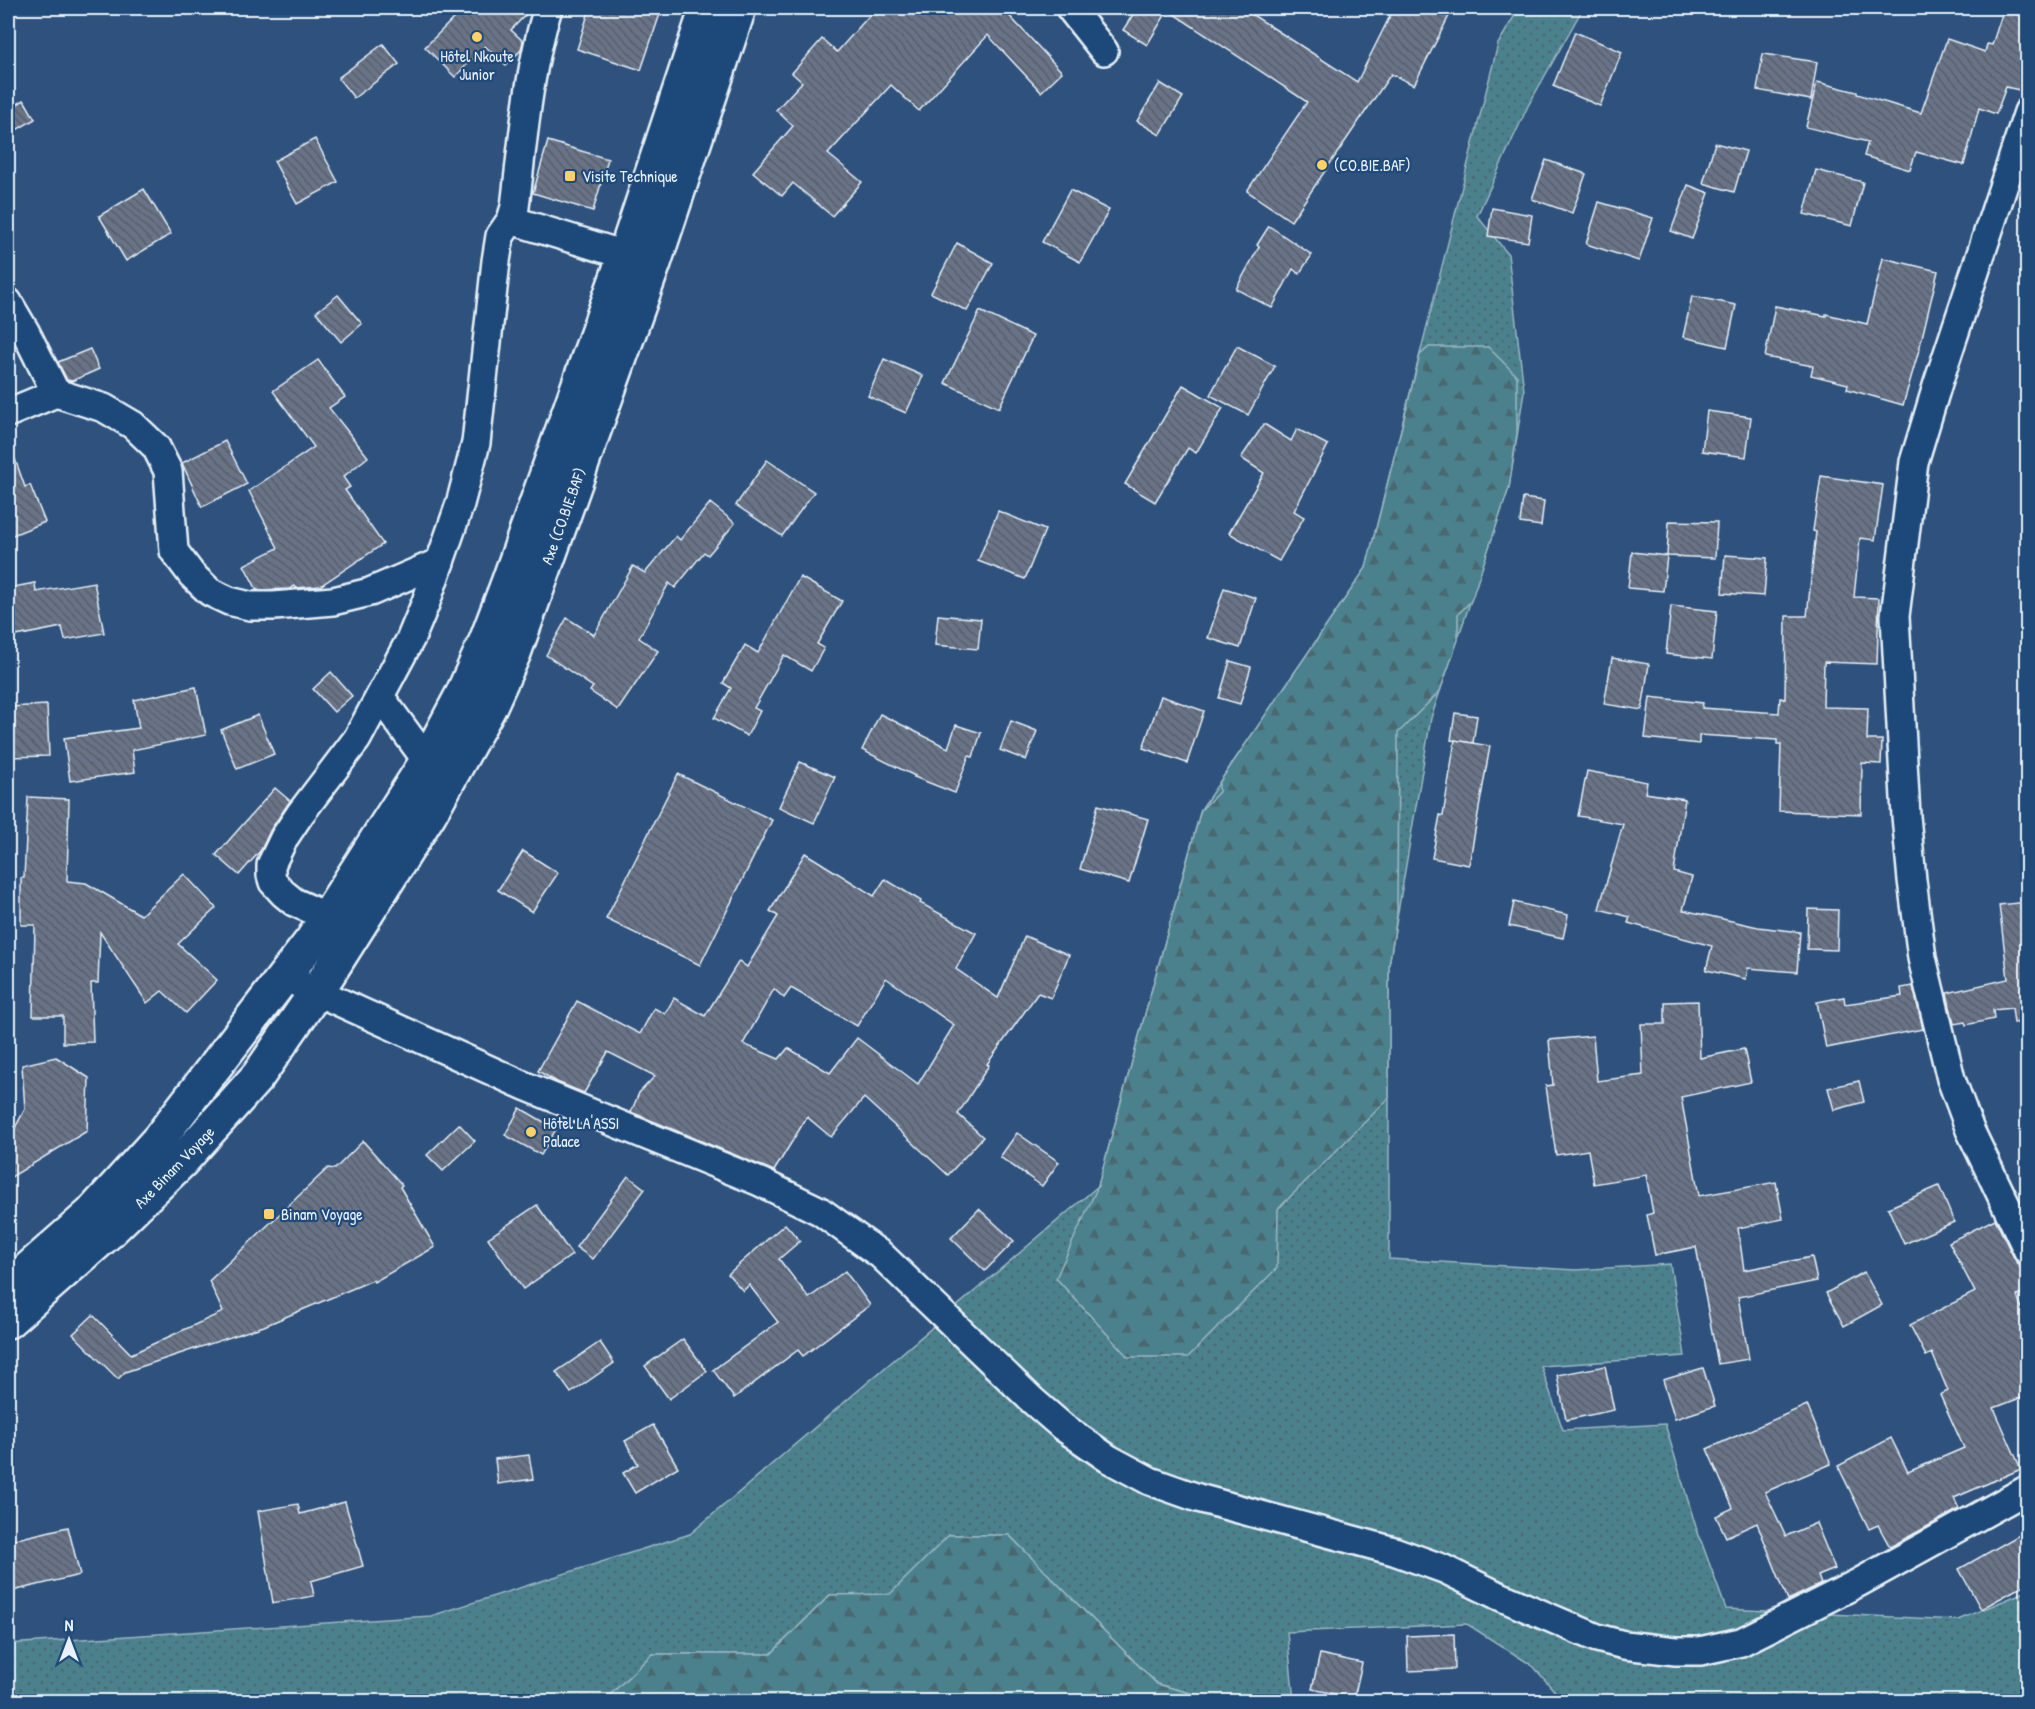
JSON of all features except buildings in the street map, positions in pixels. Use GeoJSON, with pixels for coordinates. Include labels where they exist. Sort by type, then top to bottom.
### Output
{"type":"FeatureCollection","features":[{"type":"Feature","properties":{"kind":"highway","name":"Axe (CO.BIE.BAF)"},"geometry":{"type":"LineString","coordinates":[[316,991],[430,813],[489,708],[518,643],[639,259],[707,8]]}},
{"type":"Feature","properties":{"kind":"highway","name":"Axe (CO.BIE.BAF)"},"geometry":{"type":"LineString","coordinates":[[284,977],[328,917],[427,761],[462,695],[486,641],[739,8]]}},
{"type":"Feature","properties":{"kind":"highway","name":"Axe Binam Voyage"},"geometry":{"type":"LineString","coordinates":[[8,1287],[91,1214],[159,1139],[284,977]]}},
{"type":"Feature","properties":{"kind":"highway","name":"Axe Binam Voyage"},"geometry":{"type":"LineString","coordinates":[[8,1321],[109,1232],[182,1162],[258,1076],[316,991]]}},
{"type":"Feature","properties":{"kind":"street"},"geometry":{"type":"LineString","coordinates":[[328,917],[294,902],[283,893],[273,882],[271,866],[294,822],[357,739],[381,698],[411,638],[460,504],[476,443],[500,236],[511,220],[515,207],[528,95],[542,26],[548,8]]}},
{"type":"Feature","properties":{"kind":"street"},"geometry":{"type":"LineString","coordinates":[[1070,8],[1104,51]]}},
{"type":"Feature","properties":{"kind":"street"},"geometry":{"type":"LineString","coordinates":[[2028,112],[1941,373],[1914,462],[1895,616],[1906,816],[1922,958],[1951,1079],[1970,1130],[2028,1251]]}},
{"type":"Feature","properties":{"kind":"street"},"geometry":{"type":"LineString","coordinates":[[511,220],[639,259]]}},
{"type":"Feature","properties":{"kind":"street"},"geometry":{"type":"LineString","coordinates":[[8,302],[56,393]]}},
{"type":"Feature","properties":{"kind":"street"},"geometry":{"type":"LineString","coordinates":[[8,413],[56,393],[104,408],[133,425],[156,447],[168,471],[174,551],[192,575],[210,592],[228,601],[250,606],[274,606],[333,601],[370,592],[440,562]]}},
{"type":"Feature","properties":{"kind":"street"},"geometry":{"type":"LineString","coordinates":[[381,698],[427,761]]}},
{"type":"Feature","properties":{"kind":"street"},"geometry":{"type":"LineString","coordinates":[[284,977],[525,1086],[760,1182],[820,1211],[881,1255],[1063,1427],[1109,1459],[1150,1481],[1198,1498],[1394,1551],[1444,1569],[1497,1595],[1597,1638],[1624,1645],[1676,1651],[1700,1651],[1741,1642],[1858,1583],[2028,1489]]}},
{"type":"Feature","properties":{"kind":"green space"},"geometry":{"type":"Polygon","coordinates":[[[1519,8],[1583,8],[1528,106],[1477,216],[1508,254],[1524,391],[1509,488],[1431,718],[1389,965],[1389,1259],[1576,1270],[1670,1264],[1685,1356],[1541,1366],[1563,1430],[1665,1424],[1696,1527],[1726,1609],[1958,1620],[2027,1591],[2027,1701],[1563,1701],[1533,1666],[1467,1624],[1287,1632],[1294,1701],[1219,1701],[1157,1684],[1009,1535],[950,1535],[890,1595],[830,1595],[771,1654],[652,1654],[604,1701],[8,1702],[8,1644],[431,1616],[690,1534],[1098,1186],[1201,809],[1366,568],[1498,44],[1519,8]]]}},
{"type":"Feature","properties":{"kind":"green space"},"geometry":{"type":"Polygon","coordinates":[[[1429,347],[1488,347],[1517,376],[1517,433],[1509,488],[1471,601],[1458,614],[1458,640],[1440,691],[1398,733],[1397,915],[1389,965],[1389,1098],[1278,1209],[1277,1268],[1188,1357],[1128,1357],[1056,1278],[1098,1186],[1201,810],[1219,792],[1219,783],[1366,568],[1420,355],[1429,347]]]}},
{"type":"Feature","properties":{"kind":"green space"},"geometry":{"type":"Polygon","coordinates":[[[949,1535],[1009,1535],[1157,1684],[1219,1701],[604,1701],[652,1654],[771,1654],[830,1595],[890,1594],[949,1535]]]}},
{"type":"Feature","properties":{"kind":"place","name":"Hôtel Nkoute Junior"},"geometry":{"type":"Point","coordinates":[477,37]}},
{"type":"Feature","properties":{"kind":"place","name":"(CO.BIE.BAF)"},"geometry":{"type":"Point","coordinates":[1322,165]}},
{"type":"Feature","properties":{"kind":"place","name":"Visite Technique"},"geometry":{"type":"Point","coordinates":[570,176]}},
{"type":"Feature","properties":{"kind":"place","name":"Hôtel LA'ASSI Palace"},"geometry":{"type":"Point","coordinates":[531,1132]}},
{"type":"Feature","properties":{"kind":"place","name":"Binam Voyage"},"geometry":{"type":"Point","coordinates":[269,1214]}}]}
